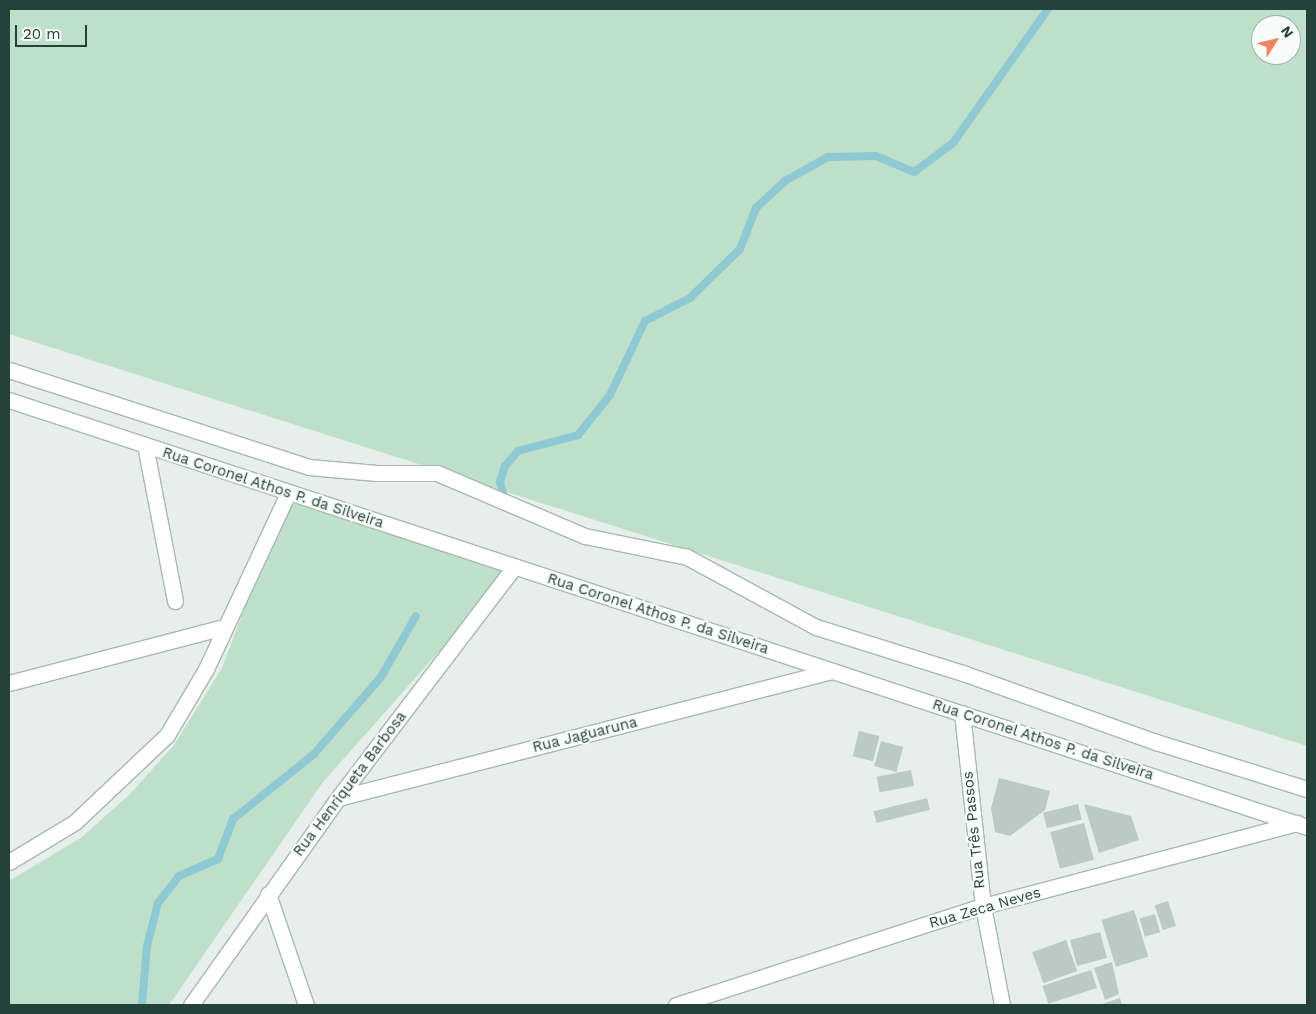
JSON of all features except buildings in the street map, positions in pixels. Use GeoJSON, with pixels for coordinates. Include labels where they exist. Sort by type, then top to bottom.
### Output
{"type":"FeatureCollection","features":[{"type":"Feature","properties":{"kind":"street"},"geometry":{"type":"LineString","coordinates":[[9,370],[309,467],[377,473],[437,473],[585,536],[687,557],[816,627],[963,673],[1156,742],[1307,789]]}},
{"type":"Feature","properties":{"kind":"street","name":"Rua Coronel Athos P. da Silveira"},"geometry":{"type":"LineString","coordinates":[[9,400],[1302,825]]}},
{"type":"Feature","properties":{"kind":"street"},"geometry":{"type":"LineString","coordinates":[[145,445],[175,600]]}},
{"type":"Feature","properties":{"kind":"street"},"geometry":{"type":"LineString","coordinates":[[9,862],[75,822],[167,735],[206,669],[288,493]]}},
{"type":"Feature","properties":{"kind":"street","name":"Rua Henriqueta Barbosa"},"geometry":{"type":"LineString","coordinates":[[191,1005],[338,798],[514,567]]}},
{"type":"Feature","properties":{"kind":"street"},"geometry":{"type":"LineString","coordinates":[[9,683],[224,627]]}},
{"type":"Feature","properties":{"kind":"street","name":"Rua Jaguaruna"},"geometry":{"type":"LineString","coordinates":[[338,798],[832,671]]}},
{"type":"Feature","properties":{"kind":"street","name":"Rua Três Passos"},"geometry":{"type":"LineString","coordinates":[[962,713],[983,906],[1002,1005]]}},
{"type":"Feature","properties":{"kind":"street","name":"Rua Zeca Neves"},"geometry":{"type":"LineString","coordinates":[[676,1005],[983,906],[1302,825]]}},
{"type":"Feature","properties":{"kind":"street"},"geometry":{"type":"LineString","coordinates":[[268,894],[306,1005]]}},
{"type":"Feature","properties":{"kind":"green space"},"geometry":{"type":"Polygon","coordinates":[[[9,9],[1307,9],[1307,746],[9,334],[9,9]]]}},
{"type":"Feature","properties":{"kind":"green space"},"geometry":{"type":"Polygon","coordinates":[[[288,493],[514,567],[323,782],[169,1005],[9,1005],[9,881],[82,837],[131,793],[174,745],[222,668],[288,493]]]}},
{"type":"Feature","properties":{"kind":"waterway"},"geometry":{"type":"LineString","coordinates":[[504,496],[500,482],[505,466],[518,451],[578,435],[610,395],[645,321],[690,298],[740,249],[756,208],[785,181],[828,157],[876,156],[914,172],[953,143],[1048,9]]}},
{"type":"Feature","properties":{"kind":"waterway"},"geometry":{"type":"LineString","coordinates":[[142,1005],[147,946],[158,903],[179,876],[218,859],[233,819],[314,754],[381,677],[416,616]]}}]}
